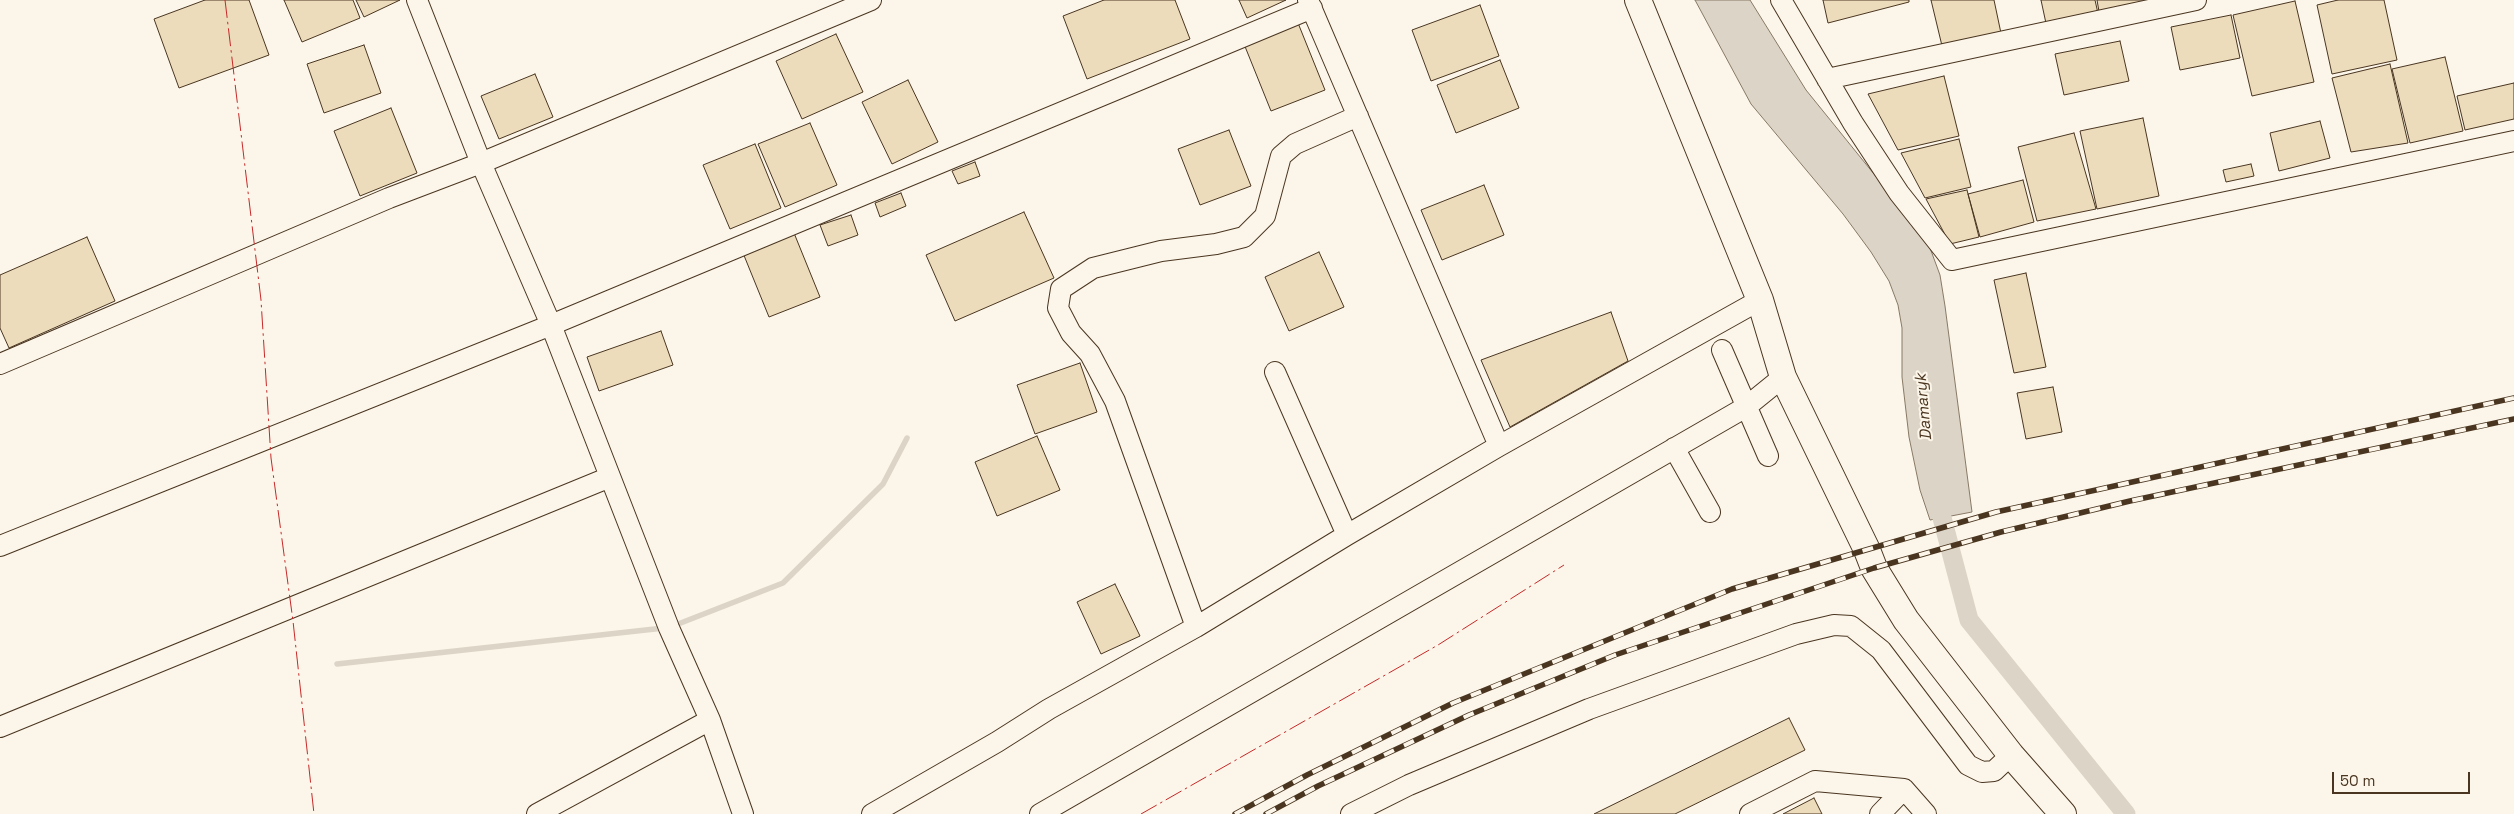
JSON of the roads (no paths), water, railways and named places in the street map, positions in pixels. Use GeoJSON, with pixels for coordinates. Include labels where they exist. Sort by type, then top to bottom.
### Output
{"type":"FeatureCollection","features":[{"type":"Feature","properties":{"kind":"main road"},"geometry":{"type":"LineString","coordinates":[[1638,0],[1760,300],[1783,377],[1886,592],[2011,755],[2063,814]]}},
{"type":"Feature","properties":{"kind":"street"},"geometry":{"type":"LineString","coordinates":[[417,0],[481,163],[551,324],[669,628],[710,720],[743,814]]}},
{"type":"Feature","properties":{"kind":"street"},"geometry":{"type":"LineString","coordinates":[[0,364],[389,198],[481,163],[871,0]]}},
{"type":"Feature","properties":{"kind":"street"},"geometry":{"type":"LineString","coordinates":[[1781,0],[1827,79],[1899,192],[1952,260],[2514,141]]}},
{"type":"Feature","properties":{"kind":"street"},"geometry":{"type":"LineString","coordinates":[[1827,79],[2196,0]]}},
{"type":"Feature","properties":{"kind":"street"},"geometry":{"type":"LineString","coordinates":[[0,546],[551,324],[1310,4],[1499,446]]}},
{"type":"Feature","properties":{"kind":"street"},"geometry":{"type":"LineString","coordinates":[[1196,627],[1115,401],[1090,354],[1071,334],[1058,308],[1062,289],[1093,268],[1161,250],[1216,244],[1244,237],[1264,216],[1281,156],[1295,144],[1358,116]]}},
{"type":"Feature","properties":{"kind":"street"},"geometry":{"type":"LineString","coordinates":[[872,814],[997,742],[1049,709],[1196,627],[1347,535],[1499,446],[1760,300]]}},
{"type":"Feature","properties":{"kind":"street"},"geometry":{"type":"LineString","coordinates":[[1722,350],[1768,456]]}},
{"type":"Feature","properties":{"kind":"street"},"geometry":{"type":"LineString","coordinates":[[1275,372],[1347,535]]}},
{"type":"Feature","properties":{"kind":"street"},"geometry":{"type":"LineString","coordinates":[[1040,814],[1746,407],[1783,377]]}},
{"type":"Feature","properties":{"kind":"street"},"geometry":{"type":"LineString","coordinates":[[1674,448],[1710,512]]}},
{"type":"Feature","properties":{"kind":"street"},"geometry":{"type":"LineString","coordinates":[[0,727],[610,477]]}},
{"type":"Feature","properties":{"kind":"street"},"geometry":{"type":"LineString","coordinates":[[1351,814],[1408,785],[1589,709],[1796,634],[1834,625],[1851,626],[1881,650],[1968,765],[1982,772],[1994,770],[2011,755]]}},
{"type":"Feature","properties":{"kind":"street"},"geometry":{"type":"LineString","coordinates":[[537,814],[710,720]]}},
{"type":"Feature","properties":{"kind":"street"},"geometry":{"type":"LineString","coordinates":[[1750,814],[1815,781],[1904,789],[1926,814]]}},
{"type":"Feature","properties":{"kind":"street"},"geometry":{"type":"LineString","coordinates":[[1880,814],[1904,789]]}},
{"type":"Feature","properties":{"kind":"water"},"geometry":{"type":"Polygon","coordinates":[[[1695,0],[1750,0],[1806,90],[1916,226],[1930,248],[1940,275],[1945,306],[1972,512],[1930,520],[1920,490],[1909,437],[1902,377],[1902,328],[1898,305],[1889,281],[1871,252],[1843,214],[1751,104],[1695,0]]]}},
{"type":"Feature","properties":{"kind":"waterway"},"geometry":{"type":"LineString","coordinates":[[673,626],[783,583],[883,484],[907,438]]}},
{"type":"Feature","properties":{"kind":"waterway","name":"Damaryk"},"geometry":{"type":"LineString","coordinates":[[1936,495],[1969,620],[2126,814]]}},
{"type":"Feature","properties":{"kind":"waterway"},"geometry":{"type":"LineString","coordinates":[[337,664],[664,628]]}},
{"type":"Feature","properties":{"kind":"railway"},"geometry":{"type":"LineString","coordinates":[[1235,814],[1307,775],[1453,703],[1732,589],[1996,512],[2514,398]]}},
{"type":"Feature","properties":{"kind":"railway"},"geometry":{"type":"LineString","coordinates":[[1266,814],[1318,786],[1469,715],[1615,655],[1874,568],[2001,532],[2130,501],[2514,419]]}}]}
